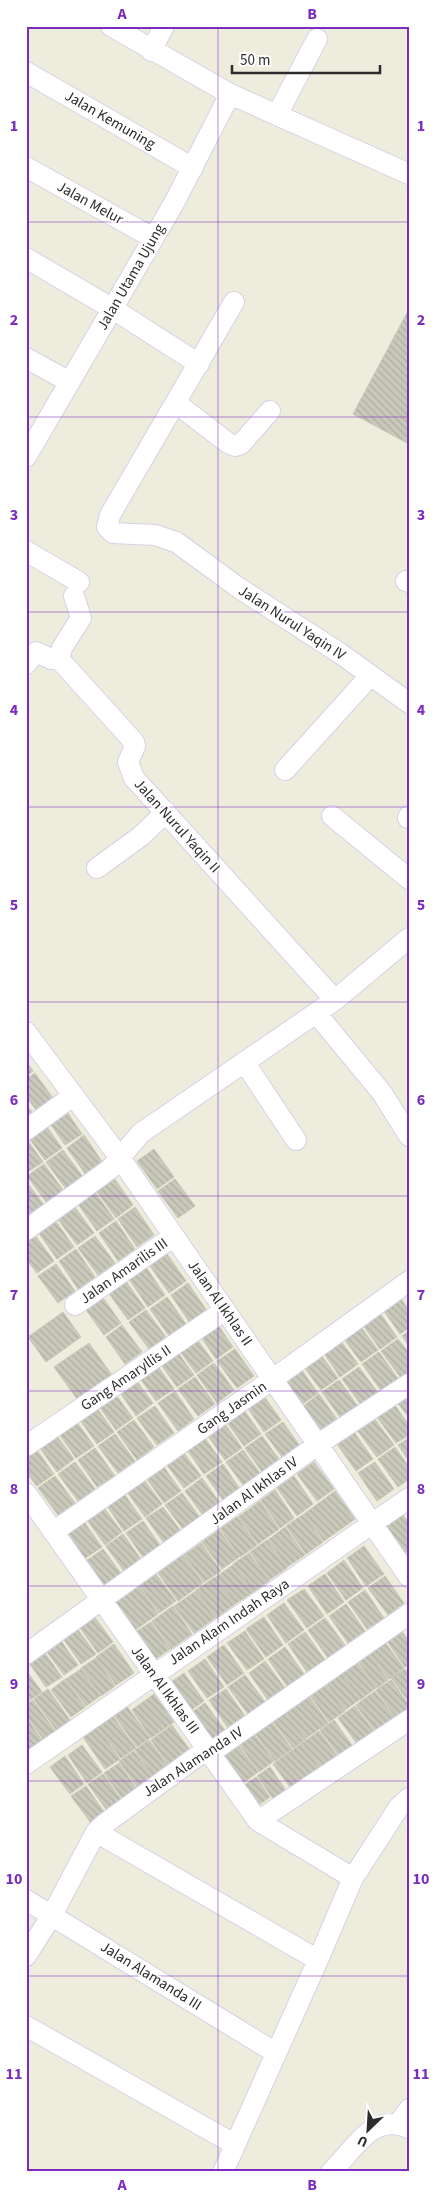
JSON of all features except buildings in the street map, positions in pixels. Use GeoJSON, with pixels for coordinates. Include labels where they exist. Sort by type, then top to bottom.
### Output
{"type":"FeatureCollection","features":[{"type":"Feature","properties":{"kind":"street"},"geometry":{"type":"LineString","coordinates":[[111,26],[151,51],[230,94],[409,174]]}},
{"type":"Feature","properties":{"kind":"street"},"geometry":{"type":"LineString","coordinates":[[151,51],[164,26]]}},
{"type":"Feature","properties":{"kind":"street"},"geometry":{"type":"LineString","coordinates":[[277,115],[317,39]]}},
{"type":"Feature","properties":{"kind":"street","name":"Jalan Kemuning"},"geometry":{"type":"LineString","coordinates":[[26,72],[193,168]]}},
{"type":"Feature","properties":{"kind":"street","name":"Jalan Utama Ujung"},"geometry":{"type":"LineString","coordinates":[[26,457],[193,168],[230,94]]}},
{"type":"Feature","properties":{"kind":"street","name":"Jalan Melur"},"geometry":{"type":"LineString","coordinates":[[26,167],[153,238]]}},
{"type":"Feature","properties":{"kind":"street"},"geometry":{"type":"LineString","coordinates":[[26,258],[113,309],[199,364]]}},
{"type":"Feature","properties":{"kind":"street"},"geometry":{"type":"LineString","coordinates":[[234,302],[176,403],[228,443],[236,446],[241,444],[270,411]]}},
{"type":"Feature","properties":{"kind":"street"},"geometry":{"type":"LineString","coordinates":[[26,358],[70,382]]}},
{"type":"Feature","properties":{"kind":"street","name":"Jalan Nurul Yaqin IV"},"geometry":{"type":"LineString","coordinates":[[176,403],[110,515],[107,527],[113,533],[155,535],[176,542],[239,588],[341,654],[409,703]]}},
{"type":"Feature","properties":{"kind":"street"},"geometry":{"type":"LineString","coordinates":[[26,551],[76,589],[81,618],[62,648],[59,659],[51,659],[36,652],[26,664]]}},
{"type":"Feature","properties":{"kind":"street","name":"Jalan Nurul Yaqin II"},"geometry":{"type":"LineString","coordinates":[[59,659],[104,706],[134,742],[135,746],[128,762],[134,778],[328,993]]}},
{"type":"Feature","properties":{"kind":"street"},"geometry":{"type":"LineString","coordinates":[[285,770],[370,676]]}},
{"type":"Feature","properties":{"kind":"street"},"geometry":{"type":"LineString","coordinates":[[97,868],[141,836],[166,812]]}},
{"type":"Feature","properties":{"kind":"street"},"geometry":{"type":"LineString","coordinates":[[332,816],[409,879]]}},
{"type":"Feature","properties":{"kind":"street"},"geometry":{"type":"LineString","coordinates":[[26,1230],[110,1169],[141,1133],[316,1013],[328,993],[409,938]]}},
{"type":"Feature","properties":{"kind":"street"},"geometry":{"type":"LineString","coordinates":[[316,1013],[382,1093],[409,1136]]}},
{"type":"Feature","properties":{"kind":"street","name":"Jalan Al Ikhlas II"},"geometry":{"type":"LineString","coordinates":[[26,1032],[120,1158],[273,1379],[316,1445],[409,1577]]}},
{"type":"Feature","properties":{"kind":"street"},"geometry":{"type":"LineString","coordinates":[[245,1063],[296,1140]]}},
{"type":"Feature","properties":{"kind":"street"},"geometry":{"type":"LineString","coordinates":[[26,1130],[73,1096]]}},
{"type":"Feature","properties":{"kind":"street","name":"Jalan Amarilis III"},"geometry":{"type":"LineString","coordinates":[[75,1305],[174,1236]]}},
{"type":"Feature","properties":{"kind":"street","name":"Gang Jasmin"},"geometry":{"type":"LineString","coordinates":[[53,1532],[273,1379],[409,1281]]}},
{"type":"Feature","properties":{"kind":"street","name":"Gang Amaryllis II"},"geometry":{"type":"LineString","coordinates":[[26,1446],[225,1310]]}},
{"type":"Feature","properties":{"kind":"street","name":"Jalan Al Ikhlas IV"},"geometry":{"type":"LineString","coordinates":[[26,1654],[316,1445],[409,1384]]}},
{"type":"Feature","properties":{"kind":"street","name":"Jalan Al Ikhlas III"},"geometry":{"type":"LineString","coordinates":[[26,1493],[258,1821],[352,1878]]}},
{"type":"Feature","properties":{"kind":"street","name":"Jalan Alam Indah Raya"},"geometry":{"type":"LineString","coordinates":[[26,1764],[409,1498]]}},
{"type":"Feature","properties":{"kind":"street","name":"Jalan Alamanda IV"},"geometry":{"type":"LineString","coordinates":[[26,1956],[52,1915],[96,1832],[113,1816],[199,1755],[210,1752],[409,1614]]}},
{"type":"Feature","properties":{"kind":"street"},"geometry":{"type":"LineString","coordinates":[[258,1821],[409,1720]]}},
{"type":"Feature","properties":{"kind":"street"},"geometry":{"type":"LineString","coordinates":[[223,2172],[318,1960],[352,1878],[399,1807],[409,1798]]}},
{"type":"Feature","properties":{"kind":"street"},"geometry":{"type":"LineString","coordinates":[[96,1832],[318,1960]]}},
{"type":"Feature","properties":{"kind":"street","name":"Jalan Alamanda III"},"geometry":{"type":"LineString","coordinates":[[26,1900],[276,2053]]}},
{"type":"Feature","properties":{"kind":"street"},"geometry":{"type":"LineString","coordinates":[[26,2026],[234,2144]]}},
{"type":"Feature","properties":{"kind":"street"},"geometry":{"type":"LineString","coordinates":[[330,2172],[377,2125],[405,2120]]}}]}
